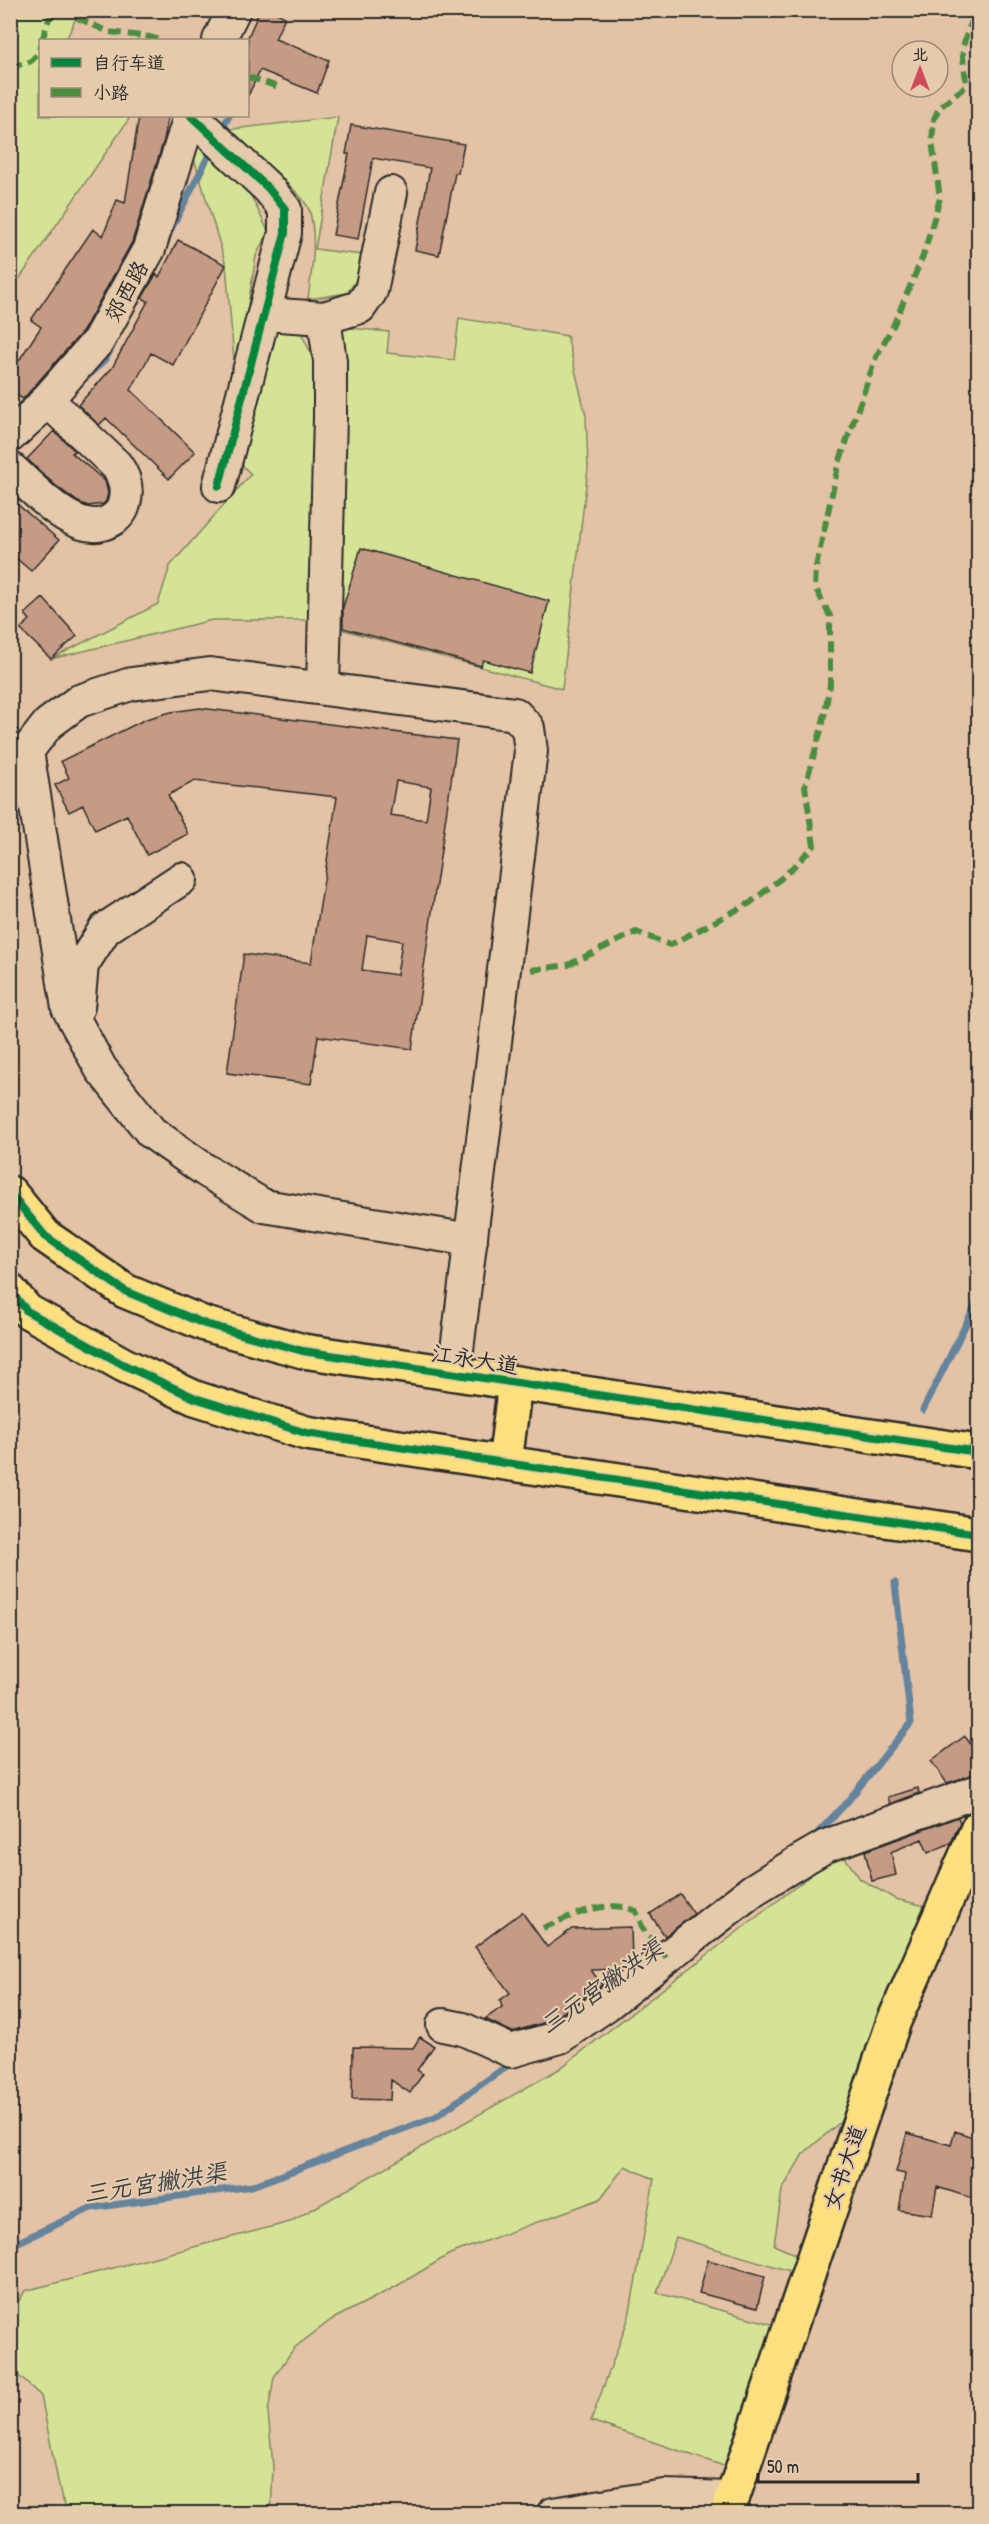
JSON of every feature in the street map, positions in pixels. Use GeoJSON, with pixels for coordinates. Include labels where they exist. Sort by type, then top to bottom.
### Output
{"type":"FeatureCollection","features":[{"type":"Feature","properties":{"kind":"main road","name":"江永大道"},"geometry":{"type":"LineString","coordinates":[[10,1193],[45,1236],[125,1291],[205,1324],[303,1352],[978,1452]]}},
{"type":"Feature","properties":{"kind":"main road"},"geometry":{"type":"LineString","coordinates":[[10,1291],[27,1311],[124,1365],[195,1398],[306,1433],[978,1534]]}},
{"type":"Feature","properties":{"kind":"main road"},"geometry":{"type":"LineString","coordinates":[[505,1463],[515,1383]]}},
{"type":"Feature","properties":{"kind":"main road","name":"女书大道"},"geometry":{"type":"LineString","coordinates":[[730,2506],[894,2021],[978,1828]]}},
{"type":"Feature","properties":{"kind":"street"},"geometry":{"type":"LineString","coordinates":[[220,39],[234,10]]}},
{"type":"Feature","properties":{"kind":"street"},"geometry":{"type":"LineString","coordinates":[[204,128],[268,188],[285,209],[285,232],[219,486]]}},
{"type":"Feature","properties":{"kind":"street","name":"郊西路"},"geometry":{"type":"LineString","coordinates":[[10,436],[52,406],[98,341],[149,249],[204,128]]}},
{"type":"Feature","properties":{"kind":"street"},"geometry":{"type":"LineString","coordinates":[[264,314],[324,318],[360,308],[371,291],[390,194]]}},
{"type":"Feature","properties":{"kind":"street"},"geometry":{"type":"LineString","coordinates":[[323,688],[330,417],[330,362],[324,318]]}},
{"type":"Feature","properties":{"kind":"street"},"geometry":{"type":"LineString","coordinates":[[10,468],[60,512],[84,525],[95,526],[114,519],[122,511],[125,499],[123,476],[116,465],[52,406]]}},
{"type":"Feature","properties":{"kind":"street"},"geometry":{"type":"LineString","coordinates":[[454,1374],[471,1240],[531,751],[528,728],[514,714],[210,674],[131,684],[79,700],[48,724],[27,751],[68,1008],[101,1070],[151,1132],[205,1170],[264,1206],[471,1240]]}},
{"type":"Feature","properties":{"kind":"street"},"geometry":{"type":"LineString","coordinates":[[76,1023],[82,965],[105,929],[181,879]]}},
{"type":"Feature","properties":{"kind":"street"},"geometry":{"type":"LineString","coordinates":[[442,2025],[463,2029],[511,2051],[560,2037],[606,2005],[753,1890],[800,1861],[826,1846],[978,1791]]}},
{"type":"Feature","properties":{"kind":"street"},"geometry":{"type":"LineString","coordinates":[[553,2514],[664,2496],[730,2506]]}},
{"type":"Feature","properties":{"kind":"green space"},"geometry":{"type":"Polygon","coordinates":[[[11,10],[79,11],[66,39],[39,39],[39,117],[130,117],[11,291],[11,10]]]}},
{"type":"Feature","properties":{"kind":"green space"},"geometry":{"type":"Polygon","coordinates":[[[338,117],[315,249],[362,255],[358,278],[347,293],[308,299],[313,244],[312,223],[306,203],[285,181],[223,130],[338,117]]]}},
{"type":"Feature","properties":{"kind":"green space"},"geometry":{"type":"Polygon","coordinates":[[[187,135],[239,171],[268,231],[256,256],[244,330],[301,333],[330,391],[341,327],[389,332],[387,353],[454,360],[459,318],[567,336],[586,416],[588,468],[562,689],[307,620],[212,620],[51,659],[158,604],[170,566],[251,474],[243,466],[226,265],[187,135]]]}},
{"type":"Feature","properties":{"kind":"green space"},"geometry":{"type":"Polygon","coordinates":[[[841,1852],[860,1879],[895,1899],[943,1910],[867,2099],[803,2154],[782,2190],[774,2245],[812,2262],[807,2276],[676,2237],[657,2293],[779,2326],[727,2467],[591,2421],[629,2317],[654,2179],[625,2166],[600,2199],[450,2254],[395,2287],[331,2320],[294,2348],[274,2377],[268,2412],[273,2467],[271,2513],[69,2513],[61,2496],[41,2396],[11,2369],[10,2315],[25,2291],[290,2222],[559,2069],[841,1852]]]}},
{"type":"Feature","properties":{"kind":"building"},"geometry":{"type":"Polygon","coordinates":[[[260,10],[271,10],[285,17],[275,39],[329,60],[317,93],[260,70],[249,94],[248,37],[260,10]]]}},
{"type":"Feature","properties":{"kind":"building"},"geometry":{"type":"Polygon","coordinates":[[[139,117],[168,117],[164,140],[132,242],[83,331],[23,399],[10,391],[10,374],[41,327],[31,320],[93,229],[103,236],[117,200],[125,203],[139,117]]]}},
{"type":"Feature","properties":{"kind":"building"},"geometry":{"type":"Polygon","coordinates":[[[351,125],[464,144],[458,173],[455,173],[439,255],[415,250],[430,168],[373,158],[358,239],[333,235],[349,154],[346,154],[351,125]]]}},
{"type":"Feature","properties":{"kind":"building"},"geometry":{"type":"Polygon","coordinates":[[[178,240],[226,265],[173,365],[151,353],[131,390],[195,452],[169,479],[106,418],[99,425],[78,405],[112,368],[148,301],[142,298],[156,274],[159,277],[178,240]]]}},
{"type":"Feature","properties":{"kind":"building"},"geometry":{"type":"Polygon","coordinates":[[[54,431],[75,451],[72,453],[105,481],[108,493],[103,504],[88,506],[78,502],[55,485],[27,459],[54,431]]]}},
{"type":"Feature","properties":{"kind":"building"},"geometry":{"type":"Polygon","coordinates":[[[10,498],[59,540],[31,571],[10,553],[10,498]]]}},
{"type":"Feature","properties":{"kind":"building"},"geometry":{"type":"Polygon","coordinates":[[[361,548],[549,601],[530,673],[483,660],[481,666],[343,628],[343,607],[361,548]]]}},
{"type":"Feature","properties":{"kind":"building"},"geometry":{"type":"Polygon","coordinates":[[[43,598],[77,636],[51,659],[20,629],[30,620],[25,614],[43,598]]]}},
{"type":"Feature","properties":{"kind":"building"},"geometry":{"type":"Polygon","coordinates":[[[200,708],[457,740],[412,1049],[318,1036],[311,1084],[227,1073],[244,954],[311,963],[337,797],[195,781],[168,795],[188,834],[147,855],[127,815],[95,830],[83,805],[69,812],[55,785],[69,778],[61,761],[146,719],[171,712],[200,708]],[[396,781],[390,815],[426,820],[431,787],[396,781]],[[367,935],[362,970],[397,975],[402,941],[367,935]]]}},
{"type":"Feature","properties":{"kind":"building"},"geometry":{"type":"Polygon","coordinates":[[[965,1736],[978,1755],[978,1773],[947,1783],[931,1761],[965,1736]]]}},
{"type":"Feature","properties":{"kind":"building"},"geometry":{"type":"Polygon","coordinates":[[[918,1788],[919,1793],[890,1804],[888,1797],[918,1788]]]}},
{"type":"Feature","properties":{"kind":"building"},"geometry":{"type":"Polygon","coordinates":[[[958,1817],[960,1822],[951,1843],[928,1853],[922,1839],[891,1852],[896,1875],[872,1881],[865,1851],[958,1817]]]}},
{"type":"Feature","properties":{"kind":"building"},"geometry":{"type":"Polygon","coordinates":[[[680,1894],[694,1914],[665,1936],[650,1914],[680,1894]]]}},
{"type":"Feature","properties":{"kind":"building"},"geometry":{"type":"Polygon","coordinates":[[[522,1912],[547,1947],[572,1929],[631,1927],[632,1962],[623,1969],[591,1970],[602,1985],[550,2021],[512,2032],[485,2019],[502,2007],[500,2000],[510,1993],[475,1947],[522,1912]]]}},
{"type":"Feature","properties":{"kind":"building"},"geometry":{"type":"Polygon","coordinates":[[[420,2037],[434,2046],[417,2070],[423,2074],[410,2093],[391,2080],[390,2100],[352,2099],[353,2047],[413,2048],[420,2037]]]}},
{"type":"Feature","properties":{"kind":"building"},"geometry":{"type":"Polygon","coordinates":[[[955,2131],[978,2139],[978,2200],[937,2187],[932,2215],[899,2210],[905,2174],[896,2172],[907,2133],[951,2145],[955,2131]]]}},
{"type":"Feature","properties":{"kind":"building"},"geometry":{"type":"Polygon","coordinates":[[[708,2260],[765,2276],[757,2308],[699,2293],[708,2260]]]}},
{"type":"Feature","properties":{"kind":"waterway"},"geometry":{"type":"LineString","coordinates":[[220,133],[228,117]]}},
{"type":"Feature","properties":{"kind":"waterway"},"geometry":{"type":"LineString","coordinates":[[168,235],[212,149]]}},
{"type":"Feature","properties":{"kind":"waterway"},"geometry":{"type":"LineString","coordinates":[[87,377],[106,358],[112,347]]}},
{"type":"Feature","properties":{"kind":"waterway","name":"三元宫撇洪渠"},"geometry":{"type":"LineString","coordinates":[[923,1410],[978,1300]]}},
{"type":"Feature","properties":{"kind":"waterway","name":"三元宫撇洪渠"},"geometry":{"type":"LineString","coordinates":[[813,1838],[847,1802],[911,1723],[895,1583]]}},
{"type":"Feature","properties":{"kind":"waterway","name":"三元宫撇洪渠"},"geometry":{"type":"LineString","coordinates":[[10,2246],[91,2208],[252,2186],[435,2117],[514,2061]]}},
{"type":"Feature","properties":{"kind":"marked path"},"geometry":{"type":"LineString","coordinates":[[531,970],[568,965],[636,932],[670,945],[750,903],[784,876],[814,846],[805,786],[822,727],[830,685],[830,616],[815,587],[816,567],[838,466],[876,357],[894,324],[923,256],[940,198],[932,141],[934,119],[939,108],[966,86],[963,51],[965,39],[978,10]]}},
{"type":"Feature","properties":{"kind":"marked path"},"geometry":{"type":"LineString","coordinates":[[42,39],[50,16],[64,12],[109,32],[156,39]]}},
{"type":"Feature","properties":{"kind":"marked path"},"geometry":{"type":"LineString","coordinates":[[10,65],[29,62],[36,56],[39,48]]}},
{"type":"Feature","properties":{"kind":"marked path"},"geometry":{"type":"LineString","coordinates":[[249,77],[282,88]]}},
{"type":"Feature","properties":{"kind":"marked path"},"geometry":{"type":"LineString","coordinates":[[543,1928],[589,1910],[601,1907],[625,1907],[636,1911],[643,1929],[666,1958]]}},
{"type":"Feature","properties":{"kind":"cycle path"},"geometry":{"type":"LineString","coordinates":[[192,117],[268,188],[285,209],[285,233],[219,486]]}},
{"type":"Feature","properties":{"kind":"cycle path"},"geometry":{"type":"LineString","coordinates":[[10,1193],[45,1236],[125,1291],[205,1324],[303,1351],[978,1452]]}},
{"type":"Feature","properties":{"kind":"cycle path"},"geometry":{"type":"LineString","coordinates":[[10,1291],[27,1311],[124,1365],[195,1398],[306,1433],[978,1534]]}}]}
